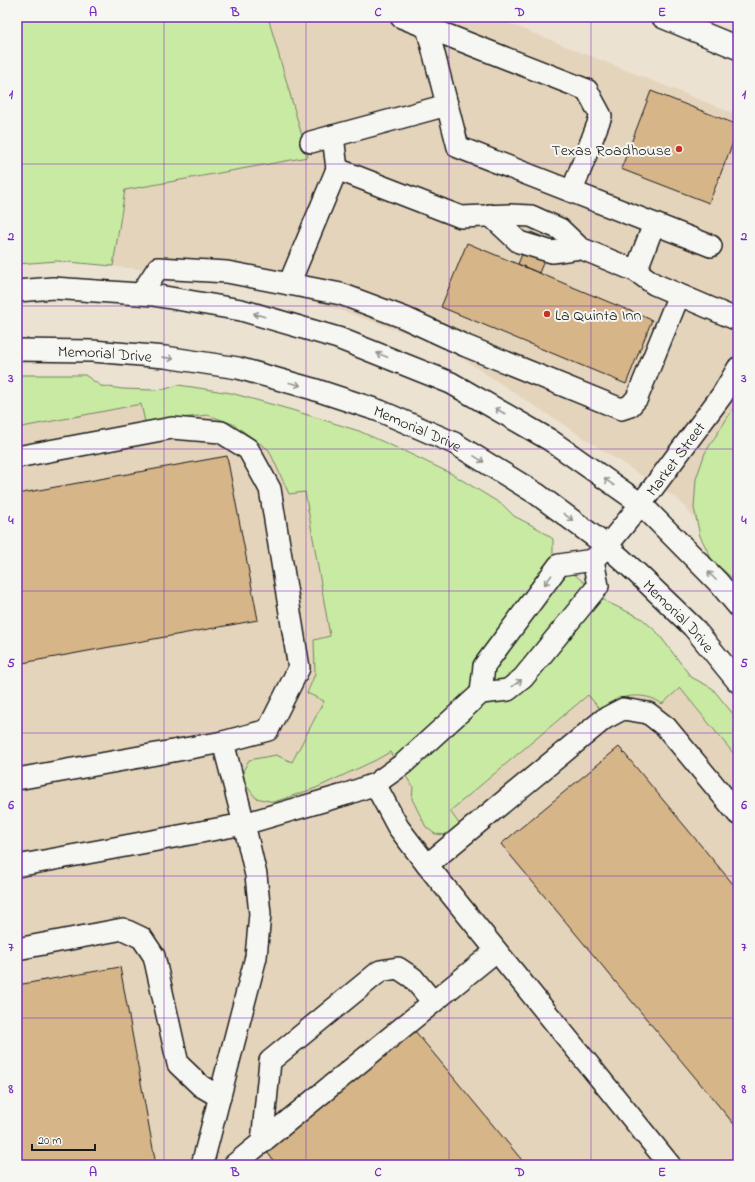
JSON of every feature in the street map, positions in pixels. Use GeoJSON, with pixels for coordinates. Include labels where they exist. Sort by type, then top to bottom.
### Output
{"type":"FeatureCollection","features":[{"type":"Feature","properties":{"kind":"main road"},"geometry":{"type":"LineString","coordinates":[[663,17],[738,48]]}},
{"type":"Feature","properties":{"kind":"street"},"geometry":{"type":"LineString","coordinates":[[401,17],[587,90],[601,116],[572,192]]}},
{"type":"Feature","properties":{"kind":"street"},"geometry":{"type":"LineString","coordinates":[[427,27],[458,147],[711,246]]}},
{"type":"Feature","properties":{"kind":"street"},"geometry":{"type":"LineString","coordinates":[[311,142],[447,105]]}},
{"type":"Feature","properties":{"kind":"street"},"geometry":{"type":"LineString","coordinates":[[289,284],[337,169],[333,136]]}},
{"type":"Feature","properties":{"kind":"street"},"geometry":{"type":"LineString","coordinates":[[337,169],[461,216],[531,216],[560,229],[580,248],[636,271],[654,284],[738,320]]}},
{"type":"Feature","properties":{"kind":"street"},"geometry":{"type":"LineString","coordinates":[[490,215],[519,242],[552,252],[580,248]]}},
{"type":"Feature","properties":{"kind":"street"},"geometry":{"type":"LineString","coordinates":[[636,271],[654,224]]}},
{"type":"Feature","properties":{"kind":"street"},"geometry":{"type":"LineString","coordinates":[[141,294],[158,268],[227,272],[341,294],[405,318],[473,349],[620,409],[630,406],[638,398],[679,295]]}},
{"type":"Feature","properties":{"kind":"street"},"geometry":{"type":"LineString","coordinates":[[17,291],[53,288],[153,295],[241,310],[338,338],[451,383],[550,440],[640,504],[718,582],[738,606]]}},
{"type":"Feature","properties":{"kind":"street","name":"Memorial Drive"},"geometry":{"type":"LineString","coordinates":[[17,350],[92,351],[165,357],[238,368],[328,394],[380,412],[454,443],[537,494],[600,553],[638,574],[692,627],[738,682]]}},
{"type":"Feature","properties":{"kind":"street","name":"Market Street"},"geometry":{"type":"LineString","coordinates":[[600,553],[640,504],[722,395],[738,368]]}},
{"type":"Feature","properties":{"kind":"street"},"geometry":{"type":"LineString","coordinates":[[17,457],[172,428],[221,432],[248,449],[270,489],[299,668],[268,730],[223,742],[17,779]]}},
{"type":"Feature","properties":{"kind":"street"},"geometry":{"type":"LineString","coordinates":[[17,866],[244,824],[375,784],[403,764],[481,693],[508,690],[523,678],[598,586],[600,553],[559,565],[484,666],[481,693]]}},
{"type":"Feature","properties":{"kind":"street"},"geometry":{"type":"LineString","coordinates":[[427,865],[604,719],[623,709],[648,713],[666,727],[738,814]]}},
{"type":"Feature","properties":{"kind":"street"},"geometry":{"type":"LineString","coordinates":[[223,742],[256,875],[260,914],[256,957],[203,1161],[226,1165]]}},
{"type":"Feature","properties":{"kind":"street"},"geometry":{"type":"LineString","coordinates":[[375,784],[398,827],[427,865],[670,1165]]}},
{"type":"Feature","properties":{"kind":"street"},"geometry":{"type":"LineString","coordinates":[[17,949],[123,930],[142,938],[154,956],[178,1064],[201,1086],[220,1097]]}},
{"type":"Feature","properties":{"kind":"street"},"geometry":{"type":"LineString","coordinates":[[234,1165],[496,951]]}},
{"type":"Feature","properties":{"kind":"street"},"geometry":{"type":"LineString","coordinates":[[262,1143],[270,1061],[380,971],[398,968],[413,978],[433,1002]]}},
{"type":"Feature","properties":{"kind":"shaded area"},"geometry":{"type":"Polygon","coordinates":[[[17,17],[493,17],[738,115],[738,571],[679,500],[443,346],[252,280],[57,261],[17,264],[17,17]]]}},
{"type":"Feature","properties":{"kind":"shaded area"},"geometry":{"type":"Polygon","coordinates":[[[141,404],[174,419],[208,415],[233,424],[269,450],[289,494],[305,491],[330,636],[316,665],[315,674],[307,692],[324,701],[292,762],[274,802],[316,788],[390,752],[413,787],[412,799],[450,811],[588,695],[606,707],[615,700],[630,697],[644,696],[657,700],[680,688],[738,759],[738,1165],[17,1165],[17,428],[141,404]]]}},
{"type":"Feature","properties":{"kind":"green space"},"geometry":{"type":"Polygon","coordinates":[[[17,17],[268,17],[308,157],[125,190],[113,266],[57,261],[17,264],[17,17]]]}},
{"type":"Feature","properties":{"kind":"green space"},"geometry":{"type":"Polygon","coordinates":[[[17,375],[85,375],[101,386],[123,389],[153,390],[165,389],[178,385],[231,393],[359,431],[452,474],[503,505],[514,516],[539,529],[553,539],[553,556],[607,602],[641,618],[657,632],[691,677],[712,688],[738,720],[738,759],[680,688],[662,704],[652,698],[634,696],[616,700],[603,708],[599,708],[588,695],[450,811],[460,825],[448,835],[435,834],[426,827],[412,799],[413,787],[390,752],[316,788],[274,802],[256,798],[245,784],[243,771],[249,760],[276,755],[292,762],[324,701],[307,693],[315,674],[314,640],[330,636],[305,492],[289,494],[269,450],[233,424],[208,415],[145,422],[141,404],[17,428],[17,375]]]}},
{"type":"Feature","properties":{"kind":"green space"},"geometry":{"type":"Polygon","coordinates":[[[738,401],[738,585],[712,560],[700,536],[694,508],[696,479],[705,453],[738,401]]]}},
{"type":"Feature","properties":{"kind":"building","name":"Texas Roadhouse"},"geometry":{"type":"Polygon","coordinates":[[[651,91],[738,125],[738,130],[709,203],[621,169],[651,91]]]}},
{"type":"Feature","properties":{"kind":"building"},"geometry":{"type":"Polygon","coordinates":[[[531,232],[552,241],[539,273],[518,264],[531,232]]]}},
{"type":"Feature","properties":{"kind":"building","name":"La Quinta Inn"},"geometry":{"type":"Polygon","coordinates":[[[467,243],[652,320],[626,384],[441,307],[467,243]]]}},
{"type":"Feature","properties":{"kind":"building"},"geometry":{"type":"Polygon","coordinates":[[[227,456],[258,620],[17,664],[17,494],[227,456]]]}},
{"type":"Feature","properties":{"kind":"building"},"geometry":{"type":"Polygon","coordinates":[[[619,747],[738,890],[738,1129],[501,844],[619,747]]]}},
{"type":"Feature","properties":{"kind":"building"},"geometry":{"type":"Polygon","coordinates":[[[120,967],[156,1165],[17,1165],[17,985],[120,967]]]}},
{"type":"Feature","properties":{"kind":"building"},"geometry":{"type":"Polygon","coordinates":[[[410,1025],[526,1165],[277,1165],[263,1147],[410,1025]]]}},
{"type":"Feature","properties":{"kind":"place","name":"Texas Roadhouse"},"geometry":{"type":"Point","coordinates":[679,149]}},
{"type":"Feature","properties":{"kind":"place","name":"La Quinta Inn"},"geometry":{"type":"Point","coordinates":[547,314]}}]}
